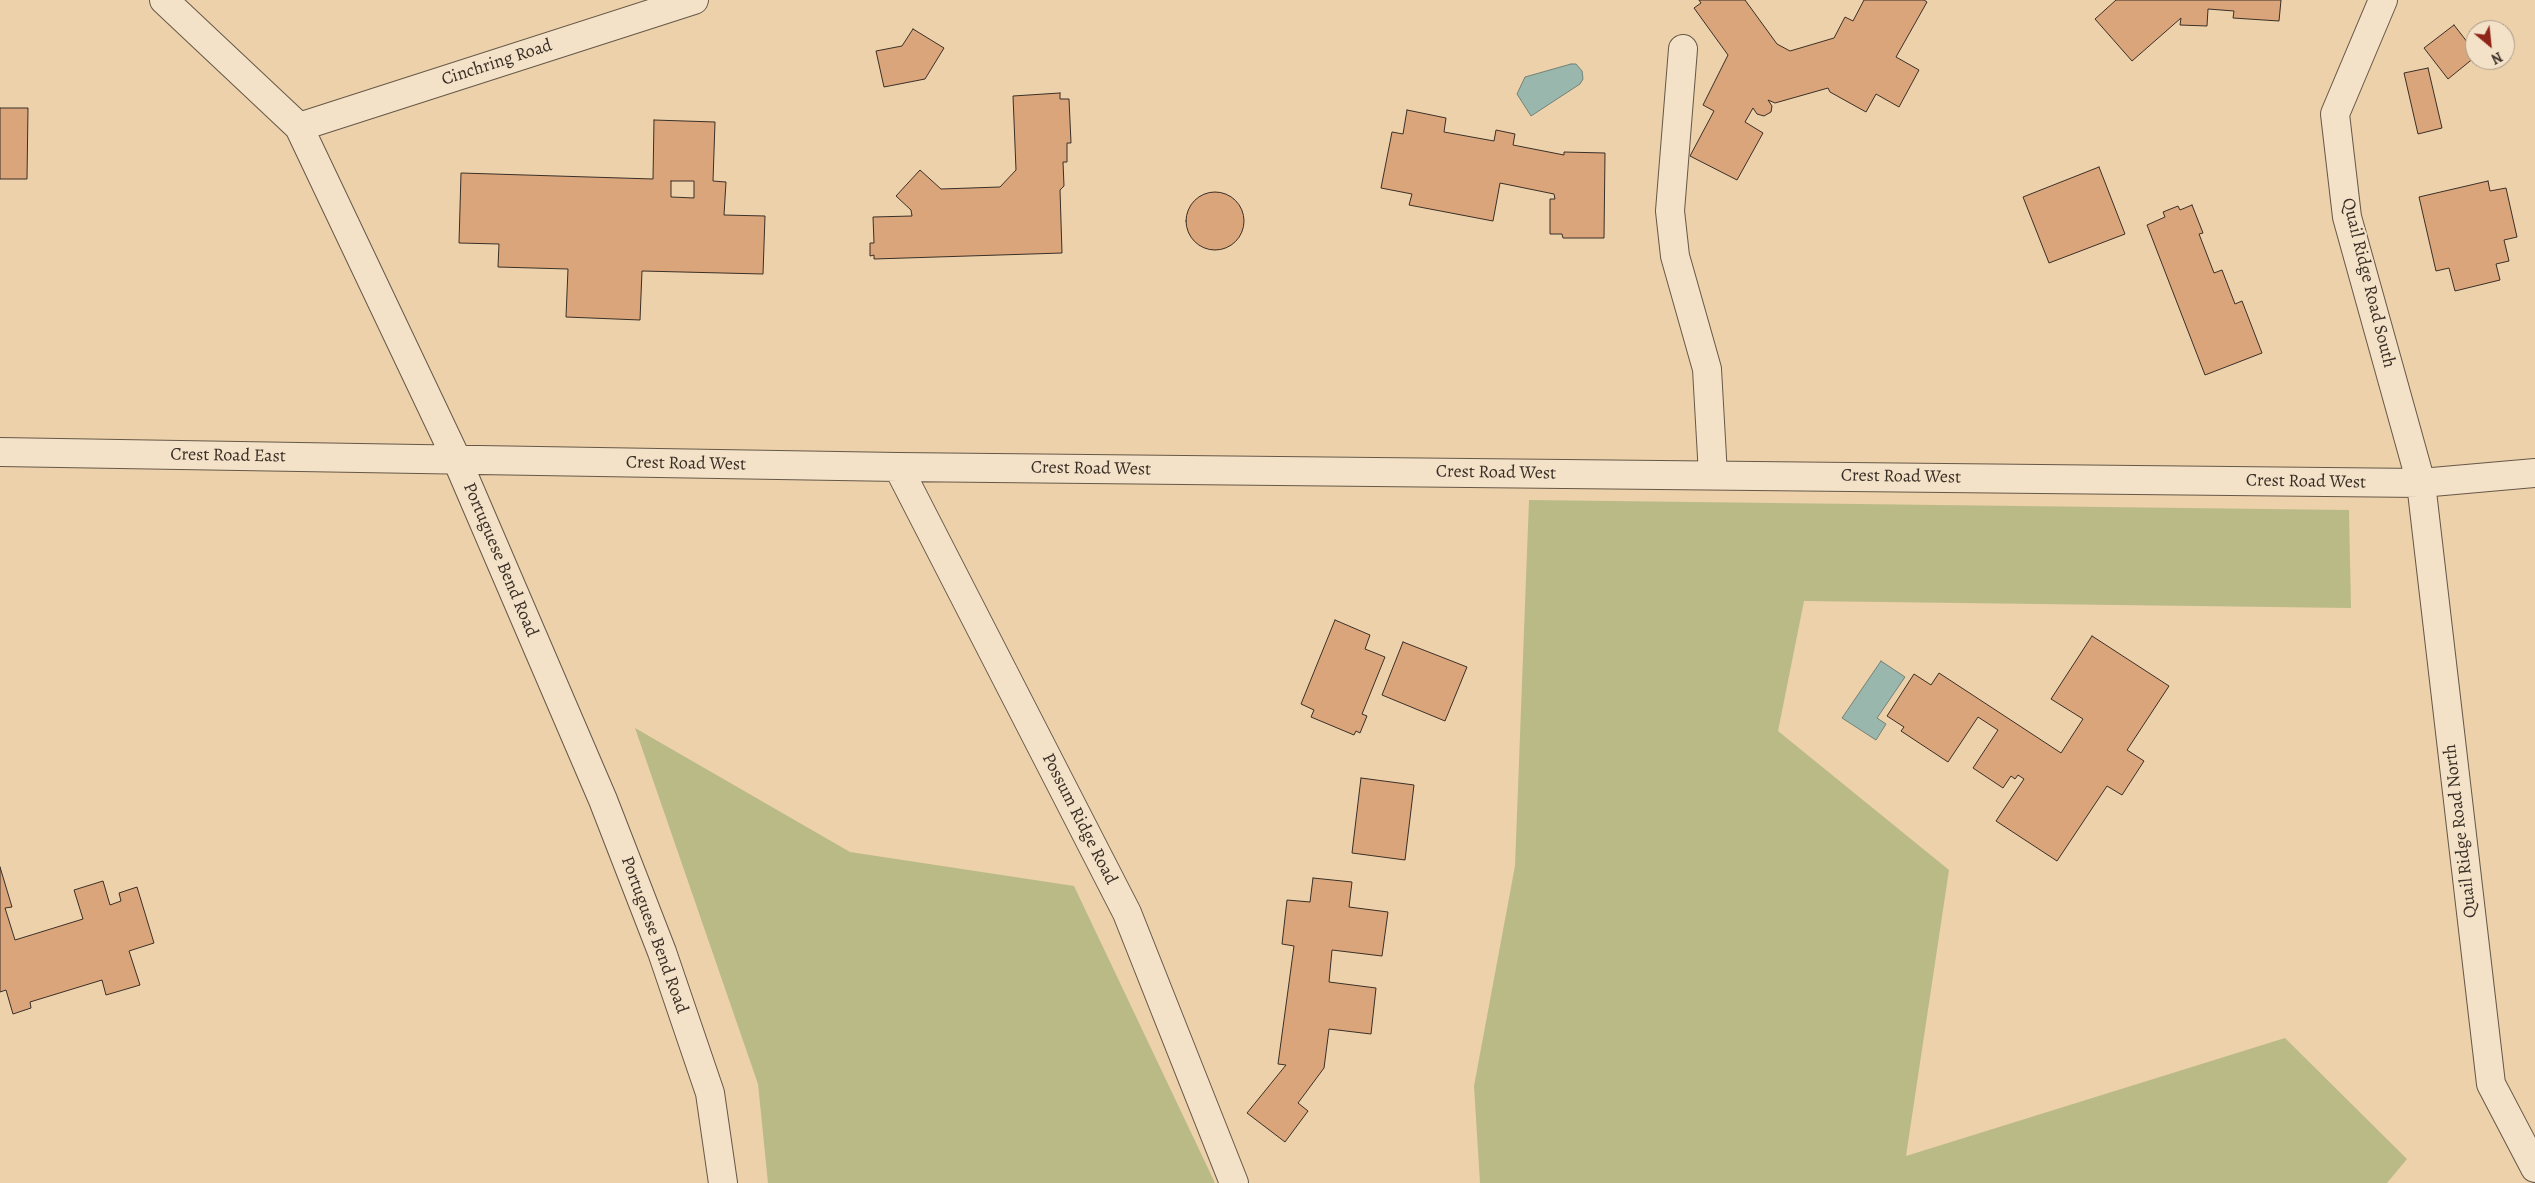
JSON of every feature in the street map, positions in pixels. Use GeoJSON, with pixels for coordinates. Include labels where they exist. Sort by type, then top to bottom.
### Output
{"type":"FeatureCollection","features":[{"type":"Feature","properties":{"kind":"street","name":"Portuguese Bend Road"},"geometry":{"type":"LineString","coordinates":[[164,0],[299,126],[457,460],[603,800],[662,952],[710,1093],[723,1183]]}},
{"type":"Feature","properties":{"kind":"street","name":"Cinchring Road"},"geometry":{"type":"LineString","coordinates":[[299,126],[694,0]]}},
{"type":"Feature","properties":{"kind":"street","name":"Quail Ridge Road South"},"geometry":{"type":"LineString","coordinates":[[2382,0],[2335,114],[2347,217],[2421,483]]}},
{"type":"Feature","properties":{"kind":"street"},"geometry":{"type":"LineString","coordinates":[[1683,48],[1670,210],[1674,256],[1707,368],[1713,475]]}},
{"type":"Feature","properties":{"kind":"street","name":"Crest Road East"},"geometry":{"type":"LineString","coordinates":[[0,452],[457,460]]}},
{"type":"Feature","properties":{"kind":"street","name":"Crest Road West"},"geometry":{"type":"LineString","coordinates":[[457,460],[898,467],[2421,483],[2535,473]]}},
{"type":"Feature","properties":{"kind":"street","name":"Possum Ridge Road"},"geometry":{"type":"LineString","coordinates":[[898,467],[1127,913],[1234,1183]]}},
{"type":"Feature","properties":{"kind":"street","name":"Quail Ridge Road North"},"geometry":{"type":"LineString","coordinates":[[2421,483],[2490,1084],[2535,1168]]}},
{"type":"Feature","properties":{"kind":"green space"},"geometry":{"type":"Polygon","coordinates":[[[1529,500],[2349,510],[2351,608],[1804,601],[1778,731],[1949,870],[1906,1156],[2285,1038],[2407,1159],[2387,1183],[1480,1183],[1474,1086],[1515,866],[1529,500]]]}},
{"type":"Feature","properties":{"kind":"green space"},"geometry":{"type":"Polygon","coordinates":[[[635,728],[850,852],[1074,886],[1215,1183],[768,1183],[758,1084],[635,728]]]}},
{"type":"Feature","properties":{"kind":"shaded area"},"geometry":{"type":"Polygon","coordinates":[[[1576,64],[1582,71],[1583,79],[1580,84],[1531,116],[1517,94],[1525,77],[1576,64]]]}},
{"type":"Feature","properties":{"kind":"shaded area"},"geometry":{"type":"Polygon","coordinates":[[[1881,661],[1905,677],[1877,718],[1886,724],[1876,740],[1842,718],[1881,661]]]}},
{"type":"Feature","properties":{"kind":"building"},"geometry":{"type":"Polygon","coordinates":[[[1699,0],[1745,0],[1777,44],[1790,51],[1834,38],[1845,17],[1853,21],[1864,0],[1924,0],[1927,2],[1896,57],[1919,70],[1899,107],[1876,94],[1866,112],[1830,92],[1828,88],[1775,103],[1768,100],[1772,106],[1771,112],[1764,116],[1757,114],[1753,108],[1745,122],[1763,133],[1737,180],[1690,156],[1714,111],[1703,105],[1728,55],[1694,8],[1701,3],[1699,0]]]}},
{"type":"Feature","properties":{"kind":"building"},"geometry":{"type":"Polygon","coordinates":[[[2116,0],[2281,0],[2279,21],[2233,18],[2234,11],[2208,9],[2207,26],[2180,25],[2181,18],[2132,61],[2095,19],[2116,0]]]}},
{"type":"Feature","properties":{"kind":"building"},"geometry":{"type":"Polygon","coordinates":[[[2454,25],[2465,39],[2465,65],[2448,79],[2424,48],[2454,25]]]}},
{"type":"Feature","properties":{"kind":"building"},"geometry":{"type":"Polygon","coordinates":[[[913,29],[944,48],[925,79],[884,87],[876,51],[902,46],[913,29]]]}},
{"type":"Feature","properties":{"kind":"building"},"geometry":{"type":"Polygon","coordinates":[[[2428,68],[2442,128],[2418,134],[2404,73],[2428,68]]]}},
{"type":"Feature","properties":{"kind":"building"},"geometry":{"type":"Polygon","coordinates":[[[1060,93],[1060,99],[1069,99],[1071,143],[1067,143],[1067,162],[1063,162],[1064,186],[1060,190],[1062,253],[874,259],[874,255],[870,256],[870,243],[874,243],[873,217],[912,216],[911,210],[896,196],[920,170],[941,189],[1000,187],[1016,170],[1013,96],[1060,93]]]}},
{"type":"Feature","properties":{"kind":"building"},"geometry":{"type":"Polygon","coordinates":[[[0,108],[28,108],[27,179],[0,179],[0,108]]]}},
{"type":"Feature","properties":{"kind":"building"},"geometry":{"type":"Polygon","coordinates":[[[1407,110],[1446,118],[1444,132],[1494,141],[1496,130],[1515,134],[1513,145],[1564,155],[1564,152],[1605,153],[1604,238],[1563,238],[1562,234],[1550,234],[1550,199],[1555,199],[1554,194],[1500,183],[1493,221],[1409,205],[1412,194],[1381,188],[1392,132],[1403,134],[1407,110]]]}},
{"type":"Feature","properties":{"kind":"building"},"geometry":{"type":"Polygon","coordinates":[[[654,120],[715,122],[713,181],[726,182],[724,215],[765,216],[763,274],[642,271],[640,320],[566,317],[568,269],[498,267],[499,244],[459,243],[461,173],[653,179],[654,120]],[[671,181],[671,197],[694,198],[694,181],[671,181]]]}},
{"type":"Feature","properties":{"kind":"building"},"geometry":{"type":"Polygon","coordinates":[[[2099,167],[2125,234],[2049,263],[2023,197],[2099,167]]]}},
{"type":"Feature","properties":{"kind":"building"},"geometry":{"type":"Polygon","coordinates":[[[2488,181],[2490,191],[2506,188],[2517,237],[2504,240],[2509,261],[2496,264],[2500,280],[2455,291],[2449,268],[2436,271],[2419,197],[2488,181]]]}},
{"type":"Feature","properties":{"kind":"building"},"geometry":{"type":"Polygon","coordinates":[[[1209,192],[1221,192],[1236,200],[1244,215],[1244,227],[1236,242],[1221,250],[1209,250],[1194,242],[1186,227],[1186,215],[1194,200],[1209,192]]]}},
{"type":"Feature","properties":{"kind":"building"},"geometry":{"type":"Polygon","coordinates":[[[2192,205],[2203,233],[2199,234],[2214,273],[2222,270],[2235,304],[2242,301],[2262,353],[2205,375],[2147,225],[2165,217],[2163,212],[2178,206],[2180,210],[2192,205]]]}},
{"type":"Feature","properties":{"kind":"building"},"geometry":{"type":"Polygon","coordinates":[[[1335,620],[1370,635],[1365,649],[1385,657],[1362,714],[1367,716],[1360,733],[1356,731],[1354,735],[1311,717],[1314,710],[1301,704],[1335,620]]]}},
{"type":"Feature","properties":{"kind":"building"},"geometry":{"type":"Polygon","coordinates":[[[2092,636],[2169,686],[2127,750],[2144,761],[2122,795],[2107,786],[2057,861],[1996,821],[2024,779],[2018,775],[2015,779],[2011,776],[2003,788],[1973,768],[1998,730],[1978,717],[1948,762],[1901,731],[1904,727],[1887,716],[1914,674],[1931,685],[1939,673],[2061,753],[2083,719],[2051,699],[2092,636]]]}},
{"type":"Feature","properties":{"kind":"building"},"geometry":{"type":"Polygon","coordinates":[[[1403,642],[1467,667],[1445,721],[1382,695],[1403,642]]]}},
{"type":"Feature","properties":{"kind":"building"},"geometry":{"type":"Polygon","coordinates":[[[1361,778],[1414,785],[1405,860],[1352,853],[1361,778]]]}},
{"type":"Feature","properties":{"kind":"building"},"geometry":{"type":"Polygon","coordinates":[[[0,867],[12,907],[5,908],[15,940],[83,919],[74,890],[103,881],[110,905],[121,901],[119,893],[137,887],[154,943],[129,951],[140,985],[106,995],[102,980],[30,1002],[31,1008],[13,1014],[6,990],[0,992],[0,867]]]}},
{"type":"Feature","properties":{"kind":"building"},"geometry":{"type":"Polygon","coordinates":[[[1313,878],[1352,882],[1349,907],[1388,912],[1382,956],[1332,950],[1329,982],[1376,988],[1371,1034],[1329,1029],[1324,1068],[1298,1103],[1308,1111],[1285,1142],[1247,1113],[1286,1065],[1278,1064],[1294,946],[1282,944],[1287,900],[1310,902],[1313,878]]]}}]}
